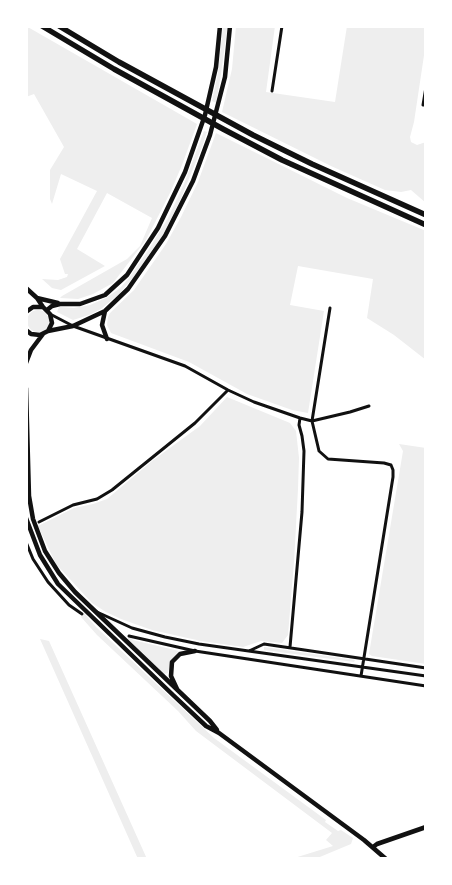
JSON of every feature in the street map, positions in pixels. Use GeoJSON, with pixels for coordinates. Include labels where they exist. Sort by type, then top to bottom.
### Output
{"type":"FeatureCollection","features":[{"type":"Feature","properties":{"kind":"highway"},"geometry":{"type":"LineString","coordinates":[[42,26],[130,78],[223,129],[291,164],[426,225]]}},
{"type":"Feature","properties":{"kind":"highway"},"geometry":{"type":"LineString","coordinates":[[59,26],[136,72],[253,135],[426,216]]}},
{"type":"Feature","properties":{"kind":"street"},"geometry":{"type":"LineString","coordinates":[[37,298],[60,304],[80,304],[105,295],[126,275],[151,240],[168,210],[200,131],[216,67],[220,26]]}},
{"type":"Feature","properties":{"kind":"street"},"geometry":{"type":"LineString","coordinates":[[26,330],[36,336],[73,326],[105,311],[135,281],[165,236],[193,181],[219,104],[228,54],[230,26]]}},
{"type":"Feature","properties":{"kind":"street"},"geometry":{"type":"LineString","coordinates":[[272,91],[282,26]]}},
{"type":"Feature","properties":{"kind":"street"},"geometry":{"type":"LineString","coordinates":[[426,87],[423,105],[426,105]]}},
{"type":"Feature","properties":{"kind":"street"},"geometry":{"type":"LineString","coordinates":[[26,288],[46,310],[52,323],[31,350],[26,363]]}},
{"type":"Feature","properties":{"kind":"street"},"geometry":{"type":"LineString","coordinates":[[46,310],[60,304]]}},
{"type":"Feature","properties":{"kind":"street"},"geometry":{"type":"LineString","coordinates":[[26,312],[34,307],[46,310],[73,326],[185,366],[254,402],[300,418],[312,421],[369,406]]}},
{"type":"Feature","properties":{"kind":"street"},"geometry":{"type":"LineString","coordinates":[[330,308],[312,421],[319,452],[325,458],[332,460],[387,464],[391,465],[393,470],[361,676]]}},
{"type":"Feature","properties":{"kind":"street"},"geometry":{"type":"LineString","coordinates":[[105,311],[102,325],[108,339]]}},
{"type":"Feature","properties":{"kind":"street"},"geometry":{"type":"LineString","coordinates":[[26,388],[28,480],[31,508],[36,529],[45,551],[59,573],[75,592],[210,721],[219,733]]}},
{"type":"Feature","properties":{"kind":"street"},"geometry":{"type":"LineString","coordinates":[[39,522],[73,506],[97,499],[112,490],[194,423],[228,390]]}},
{"type":"Feature","properties":{"kind":"street"},"geometry":{"type":"LineString","coordinates":[[290,647],[302,512],[304,451],[299,425],[300,418]]}},
{"type":"Feature","properties":{"kind":"street"},"geometry":{"type":"LineString","coordinates":[[26,518],[40,555],[63,590],[206,726],[219,733],[373,847],[386,859]]}},
{"type":"Feature","properties":{"kind":"street"},"geometry":{"type":"LineString","coordinates":[[26,542],[33,559],[48,582],[64,601],[82,614]]}},
{"type":"Feature","properties":{"kind":"street"},"geometry":{"type":"LineString","coordinates":[[96,612],[132,628],[166,638],[426,676]]}},
{"type":"Feature","properties":{"kind":"street"},"geometry":{"type":"LineString","coordinates":[[129,636],[195,651],[426,686]]}},
{"type":"Feature","properties":{"kind":"street"},"geometry":{"type":"LineString","coordinates":[[249,651],[264,644],[426,668]]}},
{"type":"Feature","properties":{"kind":"street"},"geometry":{"type":"LineString","coordinates":[[177,690],[171,676],[172,662],[180,654],[195,651]]}},
{"type":"Feature","properties":{"kind":"street"},"geometry":{"type":"LineString","coordinates":[[373,847],[426,826]]}},
{"type":"Feature","properties":{"kind":"shaded area"},"geometry":{"type":"Polygon","coordinates":[[[26,26],[197,124],[170,193],[146,240],[113,283],[93,294],[78,299],[60,298],[127,259],[140,246],[152,218],[107,193],[77,249],[105,266],[61,290],[52,288],[42,279],[58,280],[67,277],[68,274],[65,274],[60,259],[97,191],[61,174],[52,204],[50,199],[50,170],[64,147],[34,94],[26,97],[26,26]]]}},
{"type":"Feature","properties":{"kind":"shaded area"},"geometry":{"type":"Polygon","coordinates":[[[223,26],[227,26],[227,30],[216,103],[212,101],[218,73],[223,26]]]}},
{"type":"Feature","properties":{"kind":"shaded area"},"geometry":{"type":"Polygon","coordinates":[[[236,26],[275,26],[266,92],[335,102],[347,26],[426,26],[426,42],[410,137],[411,142],[417,145],[426,142],[426,203],[411,190],[401,192],[385,190],[331,166],[222,112],[232,69],[236,26]]]}},
{"type":"Feature","properties":{"kind":"shaded area"},"geometry":{"type":"Polygon","coordinates":[[[204,131],[207,132],[202,147],[179,203],[162,236],[132,279],[119,294],[101,309],[89,315],[73,320],[57,312],[59,307],[74,308],[90,305],[106,298],[119,289],[129,278],[168,218],[184,184],[204,131]]]}},
{"type":"Feature","properties":{"kind":"shaded area"},"geometry":{"type":"Polygon","coordinates":[[[216,133],[347,198],[426,231],[426,360],[394,335],[367,318],[373,279],[298,266],[290,305],[324,311],[308,413],[292,410],[247,394],[189,362],[111,333],[107,325],[110,313],[134,290],[166,244],[198,182],[216,133]]]}},
{"type":"Feature","properties":{"kind":"shaded area"},"geometry":{"type":"Polygon","coordinates":[[[38,310],[46,313],[49,321],[46,329],[38,332],[30,329],[27,321],[30,313],[38,310]]]}},
{"type":"Feature","properties":{"kind":"shaded area"},"geometry":{"type":"Polygon","coordinates":[[[227,397],[290,423],[296,431],[299,458],[294,562],[288,635],[282,643],[261,641],[243,647],[201,641],[152,630],[106,612],[92,603],[56,564],[38,526],[74,508],[107,499],[152,461],[200,426],[227,397]]]}},
{"type":"Feature","properties":{"kind":"shaded area"},"geometry":{"type":"Polygon","coordinates":[[[399,444],[426,448],[426,664],[369,654],[403,451],[399,444]]]}},
{"type":"Feature","properties":{"kind":"shaded area"},"geometry":{"type":"Polygon","coordinates":[[[84,613],[96,627],[214,738],[326,820],[325,822],[353,838],[351,844],[315,859],[291,859],[333,846],[326,840],[332,833],[196,731],[178,711],[97,635],[81,617],[84,613]]]}},
{"type":"Feature","properties":{"kind":"shaded area"},"geometry":{"type":"Polygon","coordinates":[[[128,636],[133,640],[179,651],[171,660],[168,673],[164,674],[128,639],[128,636]]]}},
{"type":"Feature","properties":{"kind":"shaded area"},"geometry":{"type":"Polygon","coordinates":[[[40,639],[49,641],[147,859],[138,859],[40,639]]]}},
{"type":"Feature","properties":{"kind":"shaded area"},"geometry":{"type":"Polygon","coordinates":[[[264,647],[355,660],[354,662],[264,650],[264,647]]]}}]}
